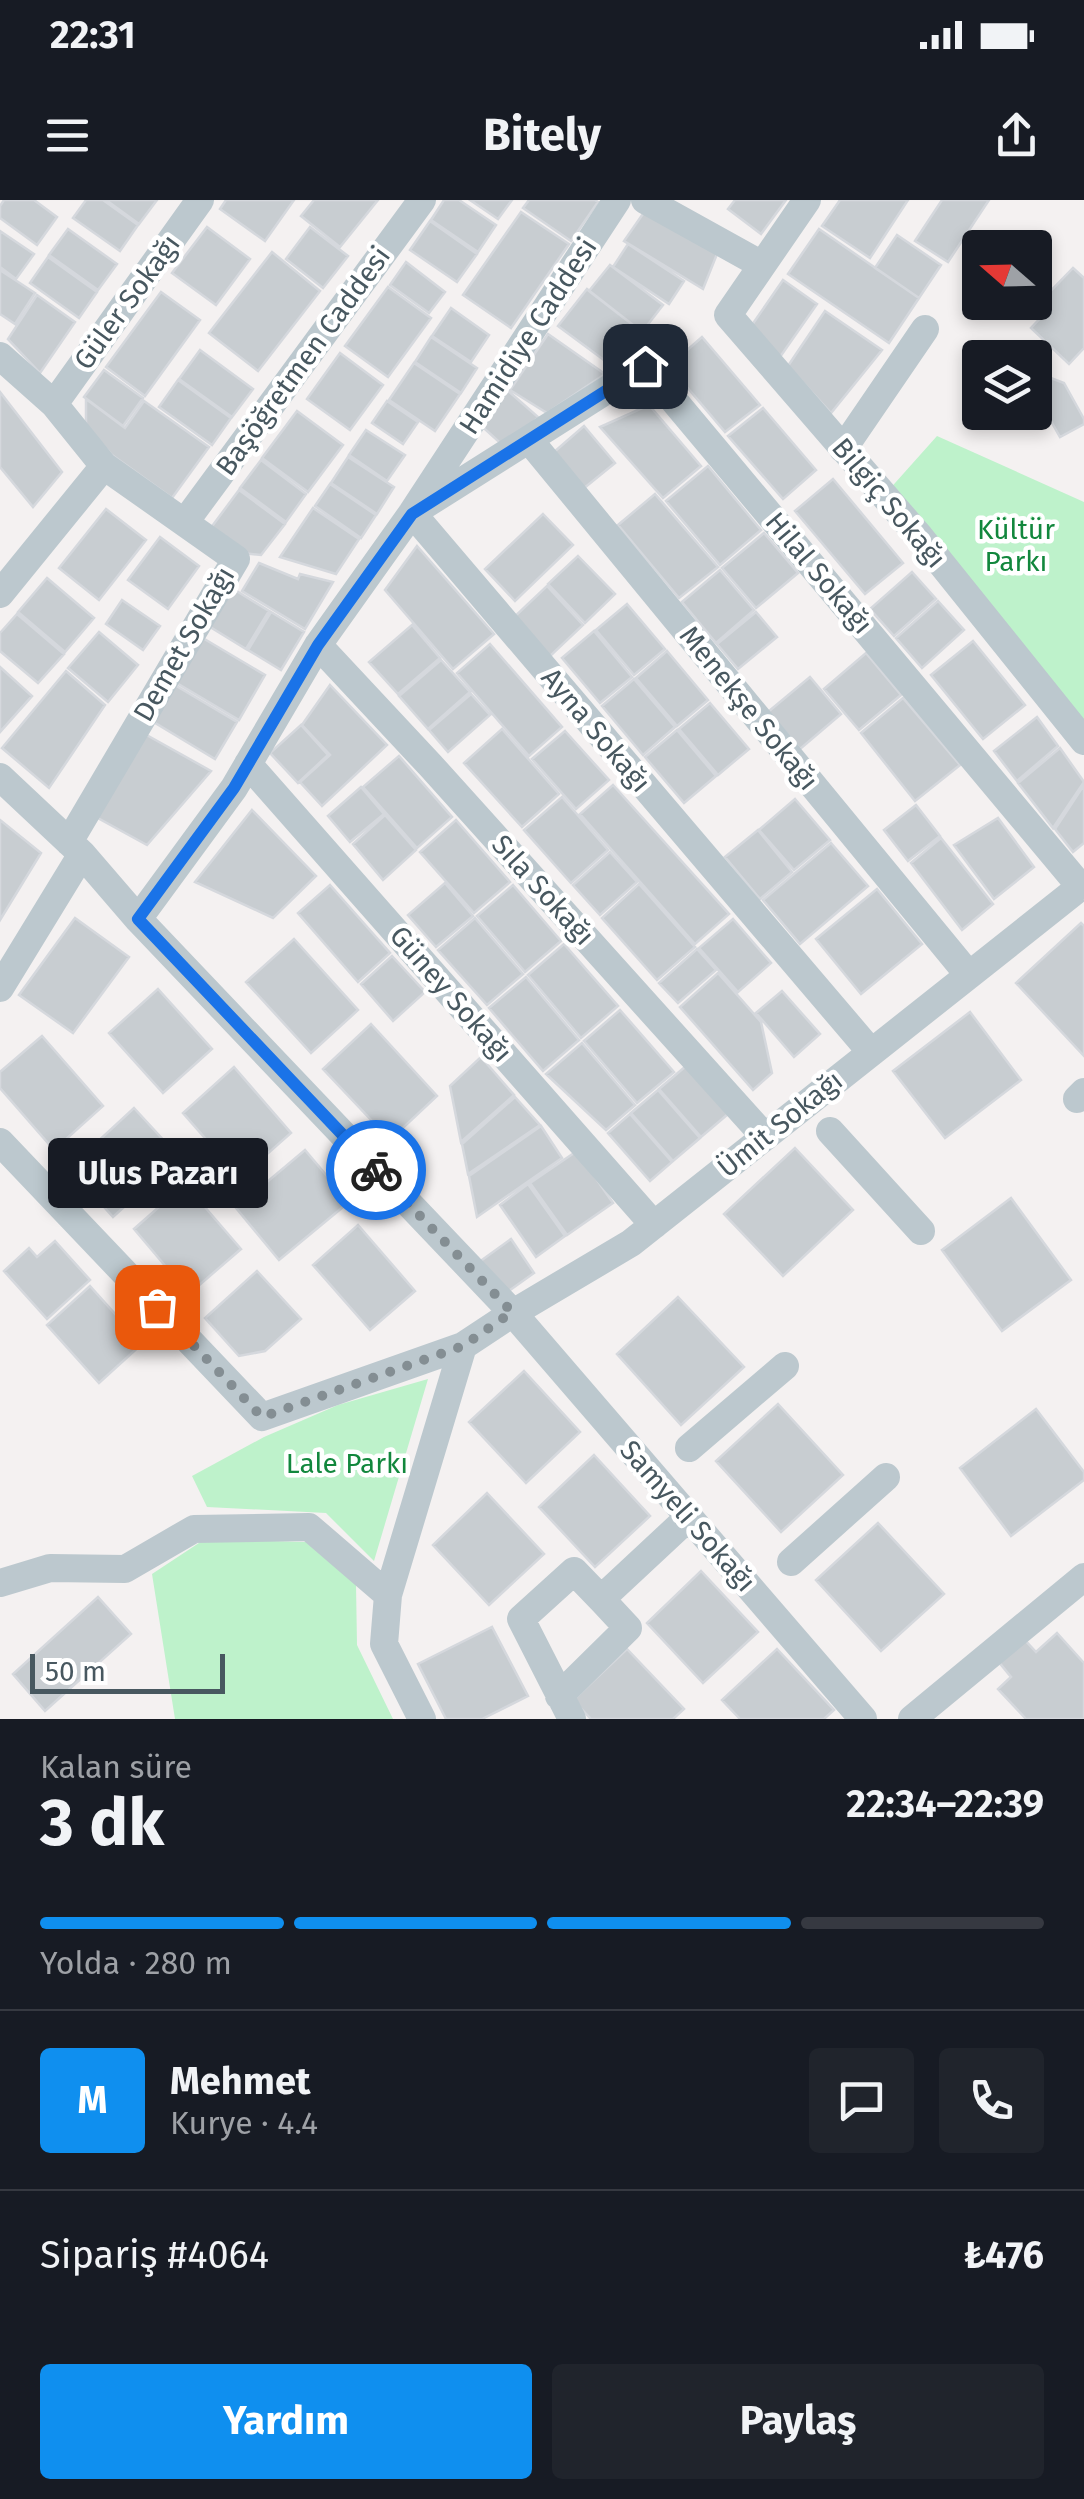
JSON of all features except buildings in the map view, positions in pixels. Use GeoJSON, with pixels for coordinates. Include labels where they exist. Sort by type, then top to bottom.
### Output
{"type":"FeatureCollection","features":[{"type":"Feature","properties":{"kind":"street","name":"Güler Sokağı"},"geometry":{"type":"LineString","coordinates":[[54,404],[200,200]]}},
{"type":"Feature","properties":{"kind":"street","name":"Başöğretmen Caddesi"},"geometry":{"type":"LineString","coordinates":[[184,522],[422,200]]}},
{"type":"Feature","properties":{"kind":"street","name":"Hamidiye Caddesi"},"geometry":{"type":"LineString","coordinates":[[138,919],[234,788],[318,645],[412,514],[618,200]]}},
{"type":"Feature","properties":{"kind":"street"},"geometry":{"type":"LineString","coordinates":[[645,200],[762,265],[807,200]]}},
{"type":"Feature","properties":{"kind":"street","name":"Bilgiç Sokağı"},"geometry":{"type":"LineString","coordinates":[[762,265],[728,315],[920,537],[1084,741]]}},
{"type":"Feature","properties":{"kind":"street"},"geometry":{"type":"LineString","coordinates":[[844,449],[925,328]]}},
{"type":"Feature","properties":{"kind":"street","name":"Demet Sokağı"},"geometry":{"type":"LineString","coordinates":[[0,356],[54,404],[104,466],[236,559],[75,848]]}},
{"type":"Feature","properties":{"kind":"street","name":"Hilal Sokağı"},"geometry":{"type":"LineString","coordinates":[[530,441],[645,366],[1082,885]]}},
{"type":"Feature","properties":{"kind":"street"},"geometry":{"type":"LineString","coordinates":[[412,514],[530,441]]}},
{"type":"Feature","properties":{"kind":"street","name":"Menekşe Sokağı"},"geometry":{"type":"LineString","coordinates":[[530,441],[968,974]]}},
{"type":"Feature","properties":{"kind":"street"},"geometry":{"type":"LineString","coordinates":[[0,594],[104,466]]}},
{"type":"Feature","properties":{"kind":"street","name":"Ayna Sokağı"},"geometry":{"type":"LineString","coordinates":[[412,514],[871,1052]]}},
{"type":"Feature","properties":{"kind":"street","name":"Sıla Sokağı"},"geometry":{"type":"LineString","coordinates":[[318,645],[765,1137]]}},
{"type":"Feature","properties":{"kind":"street","name":"Güney Sokağı"},"geometry":{"type":"LineString","coordinates":[[248,764],[654,1225]]}},
{"type":"Feature","properties":{"kind":"street","name":"Samyeli Sokağı"},"geometry":{"type":"LineString","coordinates":[[0,777],[75,848],[512,1312],[864,1719]]}},
{"type":"Feature","properties":{"kind":"street"},"geometry":{"type":"LineString","coordinates":[[0,988],[75,848]]}},
{"type":"Feature","properties":{"kind":"street","name":"Ümit Sokağı"},"geometry":{"type":"LineString","coordinates":[[0,1142],[262,1417],[463,1346],[512,1312],[631,1244],[1082,885]]}},
{"type":"Feature","properties":{"kind":"street"},"geometry":{"type":"LineString","coordinates":[[830,1131],[921,1231]]}},
{"type":"Feature","properties":{"kind":"street"},"geometry":{"type":"LineString","coordinates":[[422,1719],[384,1644],[388,1594],[463,1346]]}},
{"type":"Feature","properties":{"kind":"street"},"geometry":{"type":"LineString","coordinates":[[689,1448],[785,1366]]}},
{"type":"Feature","properties":{"kind":"street"},"geometry":{"type":"LineString","coordinates":[[791,1562],[886,1477]]}},
{"type":"Feature","properties":{"kind":"street"},"geometry":{"type":"LineString","coordinates":[[600,1600],[689,1517]]}},
{"type":"Feature","properties":{"kind":"street"},"geometry":{"type":"LineString","coordinates":[[0,1583],[50,1568],[125,1569],[194,1530],[308,1527],[388,1594]]}},
{"type":"Feature","properties":{"kind":"street"},"geometry":{"type":"LineString","coordinates":[[574,1571],[628,1628],[566,1708],[521,1618],[574,1571]]}},
{"type":"Feature","properties":{"kind":"street"},"geometry":{"type":"LineString","coordinates":[[912,1719],[1084,1577]]}},
{"type":"Feature","properties":{"kind":"green space","name":"Kültür Parkı"},"geometry":{"type":"Polygon","coordinates":[[[937,436],[1084,502],[1084,730],[887,492],[937,436]]]}},
{"type":"Feature","properties":{"kind":"green space","name":"Lale Parkı"},"geometry":{"type":"Polygon","coordinates":[[[428,1379],[374,1561],[326,1513],[207,1507],[192,1476],[264,1437],[338,1405],[428,1379]]]}},
{"type":"Feature","properties":{"kind":"green space"},"geometry":{"type":"Polygon","coordinates":[[[205,1539],[306,1542],[356,1584],[357,1645],[393,1719],[175,1719],[152,1574],[205,1539]]]}},
{"type":"Feature","properties":{"kind":"way so far"},"geometry":{"type":"LineString","coordinates":[[157,1307],[262,1417],[463,1346],[512,1312],[376,1170]]}},
{"type":"Feature","properties":{"kind":"place","name":"Ulus Pazarı"},"geometry":{"type":"Point","coordinates":[157,1307]}},
{"type":"Feature","properties":{"kind":"route"},"geometry":{"type":"LineString","coordinates":[[376,1170],[138,919],[234,788],[318,645],[412,514],[645,366]]}}]}
